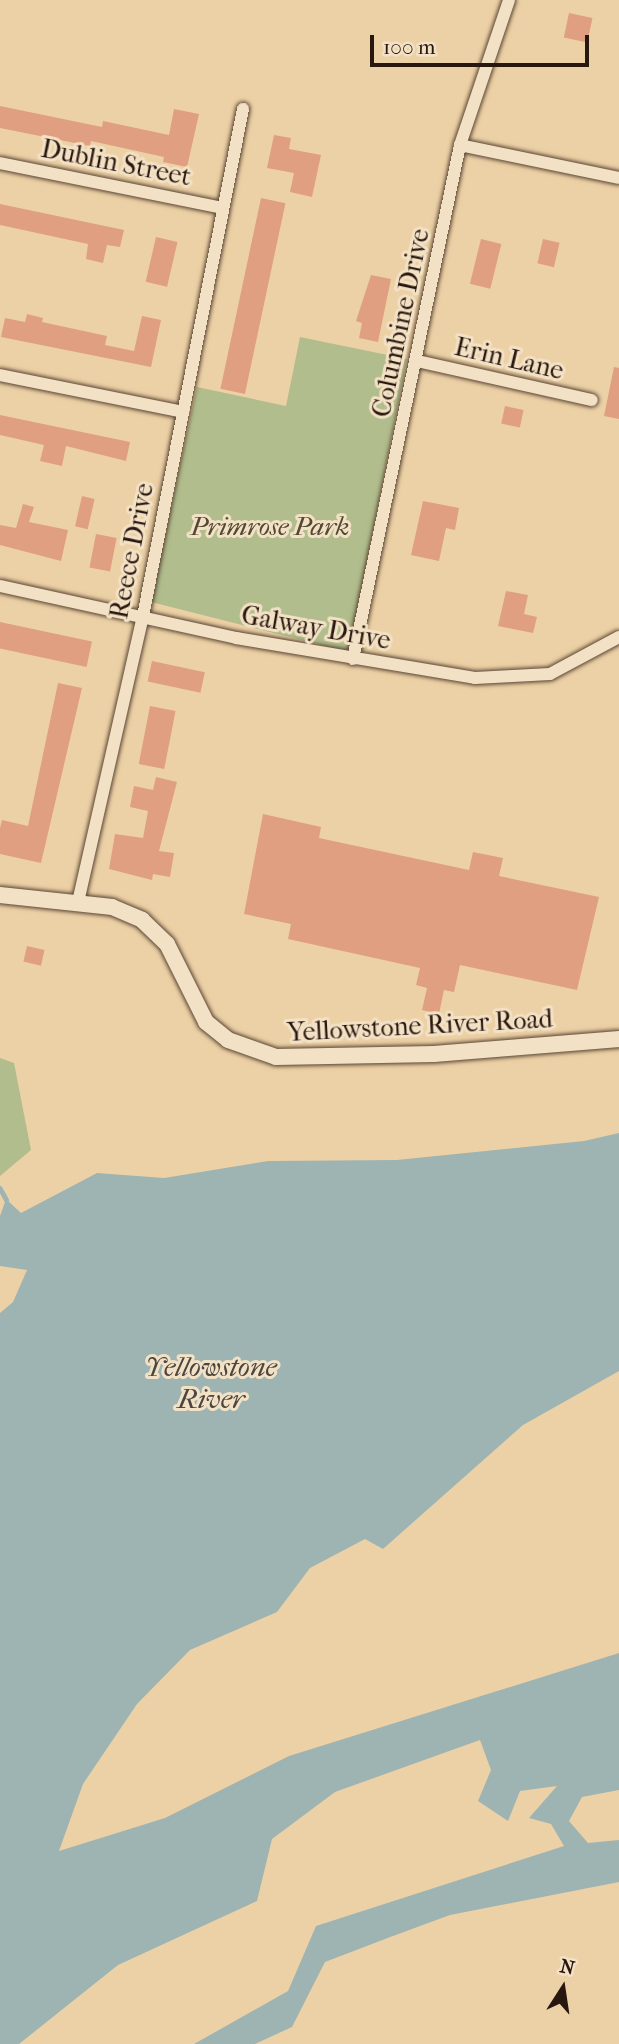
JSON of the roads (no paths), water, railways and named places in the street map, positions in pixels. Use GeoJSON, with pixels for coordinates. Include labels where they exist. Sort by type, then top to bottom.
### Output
{"type":"FeatureCollection","features":[{"type":"Feature","properties":{"kind":"street","name":"Columbine Drive"},"geometry":{"type":"LineString","coordinates":[[353,659],[460,145],[509,0]]}},
{"type":"Feature","properties":{"kind":"street","name":"Reece Drive"},"geometry":{"type":"LineString","coordinates":[[78,902],[143,616],[243,109]]}},
{"type":"Feature","properties":{"kind":"street"},"geometry":{"type":"LineString","coordinates":[[460,145],[619,178]]}},
{"type":"Feature","properties":{"kind":"street","name":"Dublin Street"},"geometry":{"type":"LineString","coordinates":[[0,163],[223,208]]}},
{"type":"Feature","properties":{"kind":"street","name":"Erin Lane"},"geometry":{"type":"LineString","coordinates":[[416,361],[592,400]]}},
{"type":"Feature","properties":{"kind":"street"},"geometry":{"type":"LineString","coordinates":[[0,375],[183,412]]}},
{"type":"Feature","properties":{"kind":"street","name":"Galway Drive"},"geometry":{"type":"LineString","coordinates":[[0,586],[353,659],[510,680],[550,674],[619,637]]}},
{"type":"Feature","properties":{"kind":"street","name":"Yellowstone River Road"},"geometry":{"type":"LineString","coordinates":[[0,895],[112,907],[142,920],[167,944],[206,1022],[250,1051],[276,1057],[344,1058],[619,1039]]}},
{"type":"Feature","properties":{"kind":"water","name":"Yellowstone River"},"geometry":{"type":"Polygon","coordinates":[[[619,1133],[619,1371],[523,1425],[383,1549],[365,1539],[310,1568],[277,1612],[190,1650],[137,1704],[83,1784],[59,1851],[165,1818],[289,1756],[619,1653],[619,1790],[582,1797],[569,1821],[588,1843],[619,1840],[619,1882],[450,1915],[393,1936],[325,1962],[292,2027],[255,2044],[194,2044],[288,1991],[316,1926],[564,1846],[551,1824],[529,1818],[557,1786],[520,1791],[508,1821],[478,1801],[491,1770],[480,1740],[335,1792],[272,1839],[257,1901],[118,1965],[19,2044],[0,2044],[0,1313],[13,1302],[27,1270],[0,1266],[0,1216],[6,1199],[21,1213],[97,1173],[164,1178],[268,1161],[397,1160],[584,1141],[619,1133]]]}},
{"type":"Feature","properties":{"kind":"waterway"},"geometry":{"type":"LineString","coordinates":[[0,1188],[6,1199]]}},
{"type":"Feature","properties":{"kind":"park label","name":"Primrose Park"},"geometry":{"type":"Point","coordinates":[270,527]}}]}
